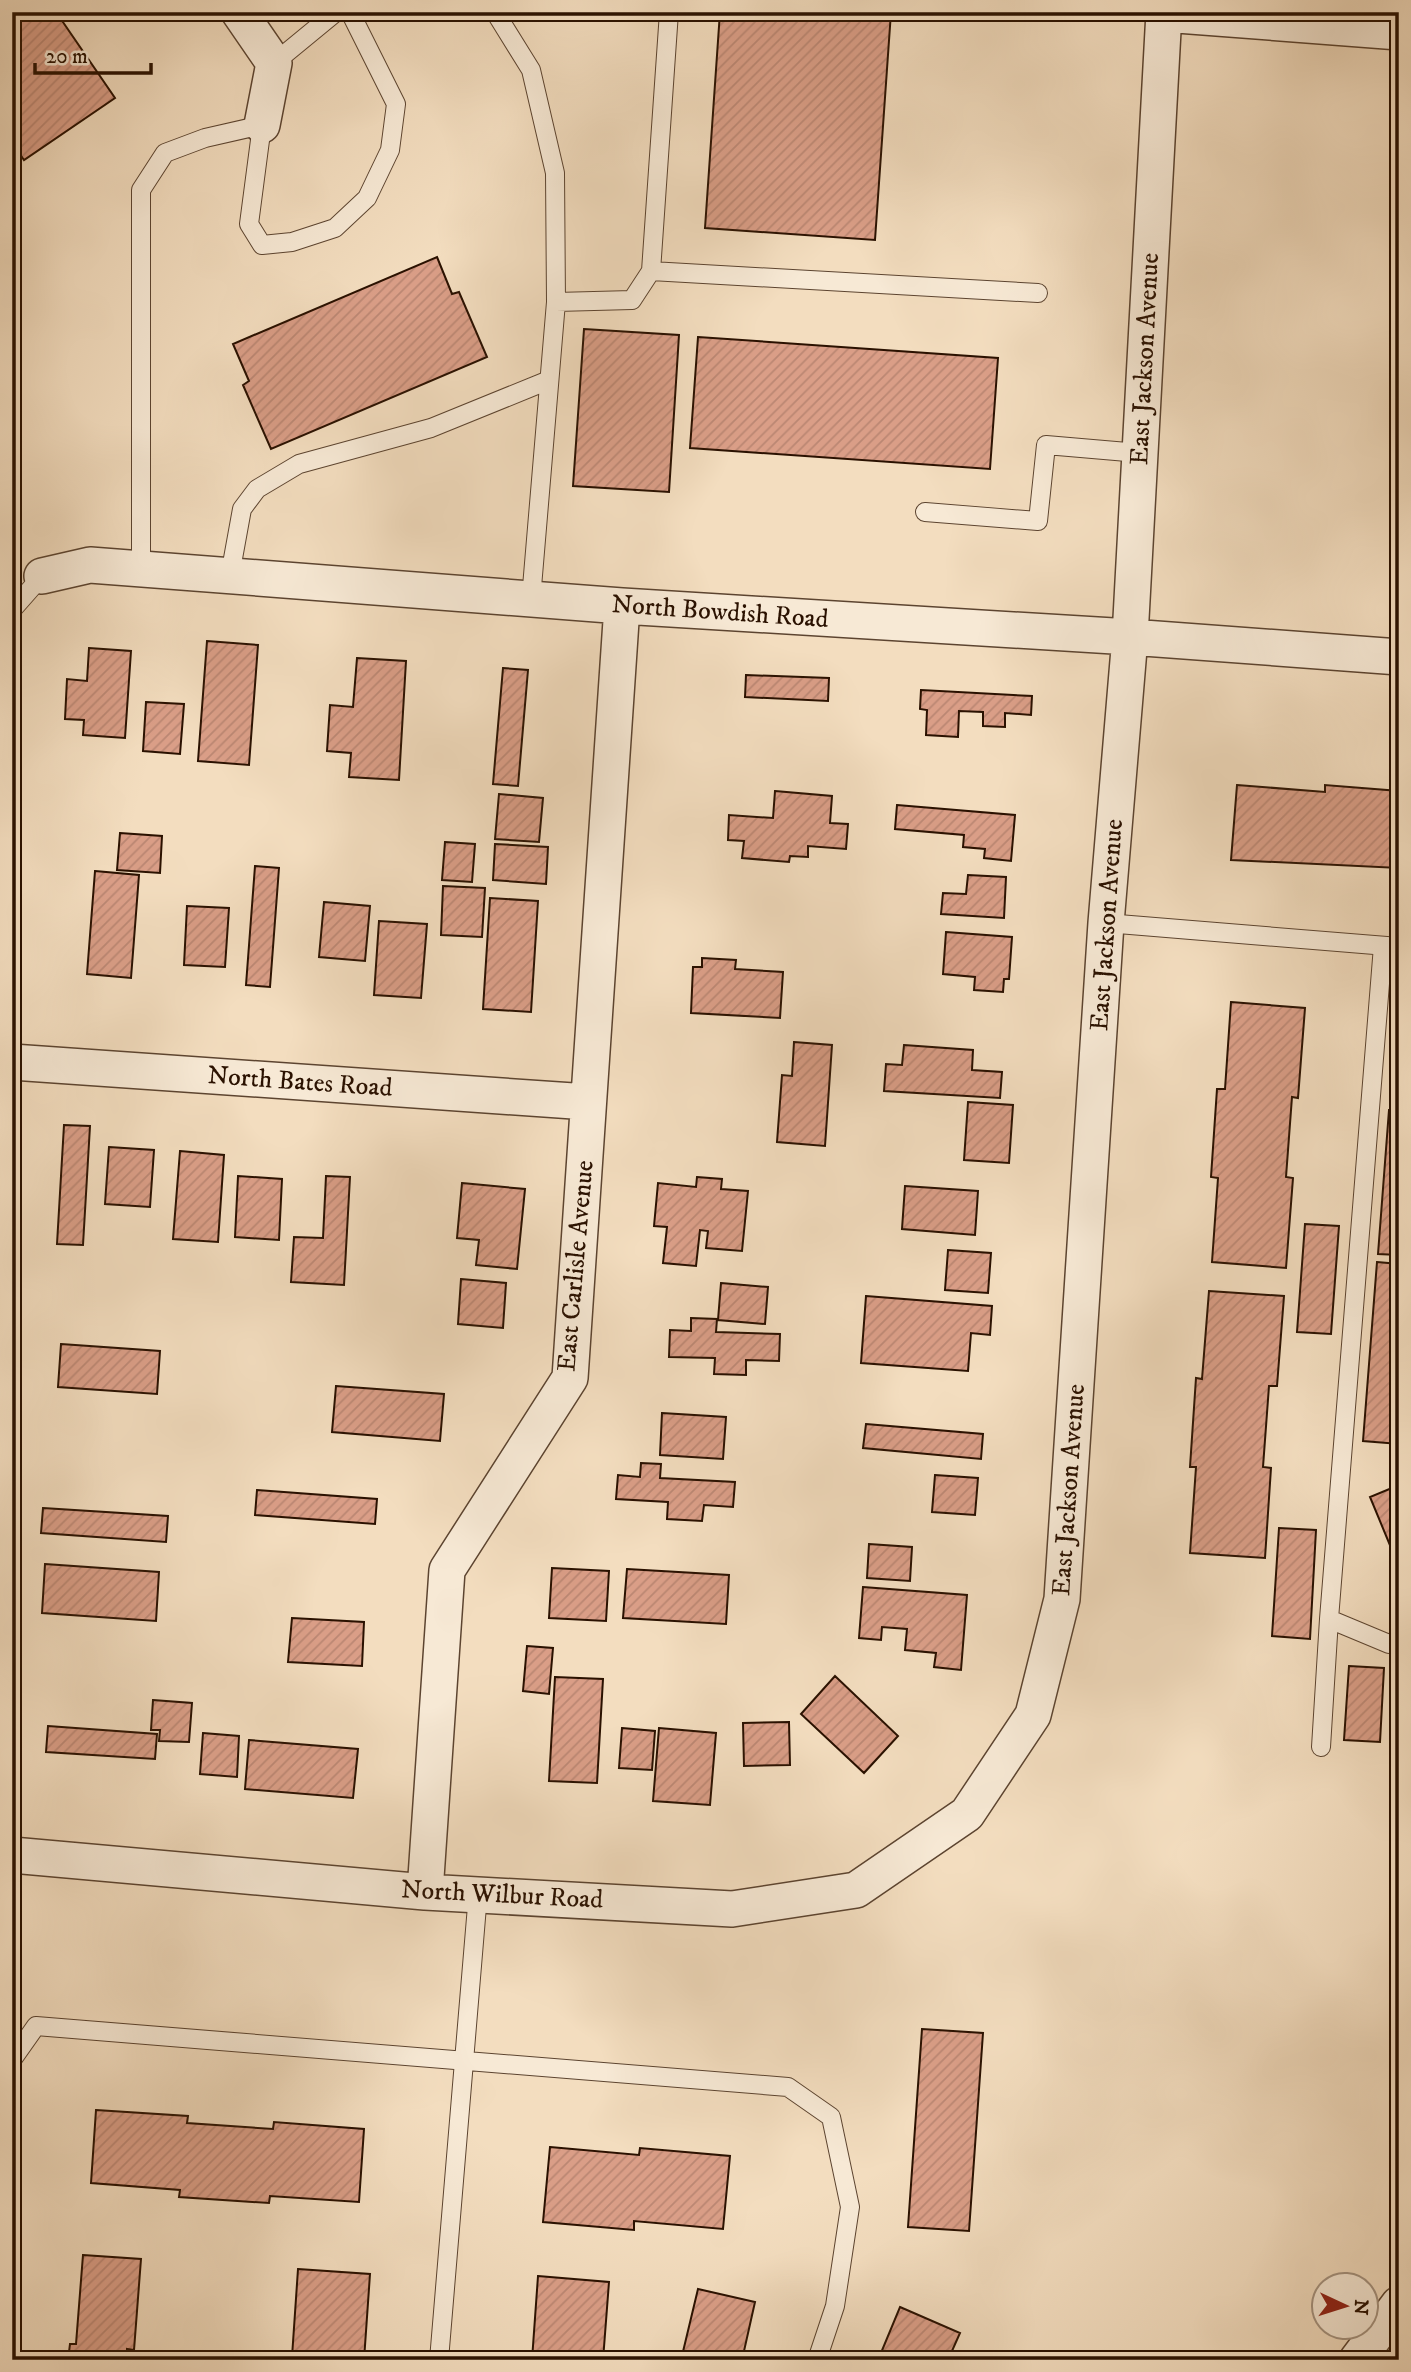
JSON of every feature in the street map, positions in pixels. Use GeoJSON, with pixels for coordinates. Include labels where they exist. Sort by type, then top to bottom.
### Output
{"type":"FeatureCollection","features":[{"type":"Feature","properties":{"kind":"street"},"geometry":{"type":"LineString","coordinates":[[239,12],[274,63],[262,125]]}},
{"type":"Feature","properties":{"kind":"street"},"geometry":{"type":"LineString","coordinates":[[1164,13],[1399,32]]}},
{"type":"Feature","properties":{"kind":"street","name":"East Jackson Avenue"},"geometry":{"type":"LineString","coordinates":[[967,1814],[1033,1715],[1062,1599],[1107,923],[1130,637],[1164,13]]}},
{"type":"Feature","properties":{"kind":"street","name":"North Bowdish Road"},"geometry":{"type":"LineString","coordinates":[[42,576],[90,565],[622,606],[1130,637],[1399,657]]}},
{"type":"Feature","properties":{"kind":"street","name":"East Carlisle Avenue"},"geometry":{"type":"LineString","coordinates":[[425,1892],[447,1570],[570,1378],[622,606]]}},
{"type":"Feature","properties":{"kind":"street","name":"North Bates Road"},"geometry":{"type":"LineString","coordinates":[[12,1062],[589,1102]]}},
{"type":"Feature","properties":{"kind":"street","name":"North Wilbur Road"},"geometry":{"type":"LineString","coordinates":[[12,1855],[425,1892],[732,1909],[856,1890],[967,1814]]}},
{"type":"Feature","properties":{"kind":"street"},"geometry":{"type":"LineString","coordinates":[[1357,2360],[1399,2304]]}},
{"type":"Feature","properties":{"kind":"lane"},"geometry":{"type":"LineString","coordinates":[[274,63],[336,12]]}},
{"type":"Feature","properties":{"kind":"lane"},"geometry":{"type":"LineString","coordinates":[[142,569],[142,190],[165,153],[205,138],[262,125],[249,225],[262,245],[292,242],[334,228],[367,198],[390,150],[396,104],[349,12]]}},
{"type":"Feature","properties":{"kind":"lane"},"geometry":{"type":"LineString","coordinates":[[495,12],[531,70],[555,173],[556,302],[531,599]]}},
{"type":"Feature","properties":{"kind":"lane"},"geometry":{"type":"LineString","coordinates":[[556,302],[632,300],[651,271],[668,12]]}},
{"type":"Feature","properties":{"kind":"lane"},"geometry":{"type":"LineString","coordinates":[[651,271],[1038,293]]}},
{"type":"Feature","properties":{"kind":"lane"},"geometry":{"type":"LineString","coordinates":[[230,576],[242,509],[257,489],[299,464],[431,428],[549,380]]}},
{"type":"Feature","properties":{"kind":"lane"},"geometry":{"type":"LineString","coordinates":[[925,512],[1038,521],[1046,445],[1139,453]]}},
{"type":"Feature","properties":{"kind":"lane"},"geometry":{"type":"LineString","coordinates":[[12,610],[42,576]]}},
{"type":"Feature","properties":{"kind":"lane"},"geometry":{"type":"LineString","coordinates":[[1107,923],[1391,946],[1329,1619],[1321,1747]]}},
{"type":"Feature","properties":{"kind":"lane"},"geometry":{"type":"LineString","coordinates":[[1329,1619],[1389,1644],[1399,1639]]}},
{"type":"Feature","properties":{"kind":"lane"},"geometry":{"type":"LineString","coordinates":[[439,2360],[478,1894]]}},
{"type":"Feature","properties":{"kind":"lane"},"geometry":{"type":"LineString","coordinates":[[12,2060],[36,2026],[788,2087],[831,2117],[850,2207],[835,2306],[817,2360]]}},
{"type":"Feature","properties":{"kind":"building"},"geometry":{"type":"Polygon","coordinates":[[[12,12],[56,12],[115,98],[24,160],[12,143],[12,12]]]}},
{"type":"Feature","properties":{"kind":"building"},"geometry":{"type":"Polygon","coordinates":[[[720,12],[891,12],[875,240],[705,228],[720,12]]]}},
{"type":"Feature","properties":{"kind":"building"},"geometry":{"type":"Polygon","coordinates":[[[437,257],[452,294],[459,292],[487,357],[271,449],[243,385],[249,381],[233,344],[437,257]]]}},
{"type":"Feature","properties":{"kind":"building"},"geometry":{"type":"Polygon","coordinates":[[[584,329],[679,335],[669,492],[573,486],[584,329]]]}},
{"type":"Feature","properties":{"kind":"building"},"geometry":{"type":"Polygon","coordinates":[[[698,337],[998,358],[990,469],[690,448],[698,337]]]}},
{"type":"Feature","properties":{"kind":"building"},"geometry":{"type":"Polygon","coordinates":[[[207,641],[258,645],[249,765],[198,761],[207,641]]]}},
{"type":"Feature","properties":{"kind":"building"},"geometry":{"type":"Polygon","coordinates":[[[89,648],[131,651],[125,738],[83,735],[84,720],[65,719],[67,679],[87,681],[89,648]]]}},
{"type":"Feature","properties":{"kind":"building"},"geometry":{"type":"Polygon","coordinates":[[[357,658],[406,661],[399,780],[349,777],[351,753],[327,751],[330,705],[353,707],[357,658]]]}},
{"type":"Feature","properties":{"kind":"building"},"geometry":{"type":"Polygon","coordinates":[[[503,668],[528,670],[518,786],[493,784],[503,668]]]}},
{"type":"Feature","properties":{"kind":"building"},"geometry":{"type":"Polygon","coordinates":[[[746,675],[829,678],[828,701],[745,697],[746,675]]]}},
{"type":"Feature","properties":{"kind":"building"},"geometry":{"type":"Polygon","coordinates":[[[921,690],[1032,696],[1031,715],[1005,713],[1005,727],[983,726],[983,712],[959,711],[958,737],[926,735],[927,710],[920,709],[921,690]]]}},
{"type":"Feature","properties":{"kind":"building"},"geometry":{"type":"Polygon","coordinates":[[[146,702],[184,704],[180,754],[143,751],[146,702]]]}},
{"type":"Feature","properties":{"kind":"building"},"geometry":{"type":"Polygon","coordinates":[[[1237,785],[1325,792],[1325,785],[1399,791],[1399,868],[1231,860],[1237,785]]]}},
{"type":"Feature","properties":{"kind":"building"},"geometry":{"type":"Polygon","coordinates":[[[775,791],[832,796],[830,823],[848,824],[846,849],[808,846],[808,857],[790,856],[789,862],[742,858],[744,841],[728,840],[729,815],[773,818],[775,791]]]}},
{"type":"Feature","properties":{"kind":"building"},"geometry":{"type":"Polygon","coordinates":[[[499,794],[543,798],[539,842],[495,839],[499,794]]]}},
{"type":"Feature","properties":{"kind":"building"},"geometry":{"type":"Polygon","coordinates":[[[897,805],[1015,815],[1011,861],[984,858],[985,849],[963,847],[964,835],[895,829],[897,805]]]}},
{"type":"Feature","properties":{"kind":"building"},"geometry":{"type":"Polygon","coordinates":[[[120,833],[162,836],[160,873],[117,870],[120,833]]]}},
{"type":"Feature","properties":{"kind":"building"},"geometry":{"type":"Polygon","coordinates":[[[445,842],[475,844],[472,882],[442,880],[445,842]]]}},
{"type":"Feature","properties":{"kind":"building"},"geometry":{"type":"Polygon","coordinates":[[[495,844],[548,847],[546,884],[493,880],[495,844]]]}},
{"type":"Feature","properties":{"kind":"building"},"geometry":{"type":"Polygon","coordinates":[[[255,866],[279,868],[270,987],[246,985],[255,866]]]}},
{"type":"Feature","properties":{"kind":"building"},"geometry":{"type":"Polygon","coordinates":[[[95,871],[139,875],[131,978],[87,974],[95,871]]]}},
{"type":"Feature","properties":{"kind":"building"},"geometry":{"type":"Polygon","coordinates":[[[968,875],[1006,877],[1004,918],[941,914],[943,893],[966,894],[968,875]]]}},
{"type":"Feature","properties":{"kind":"building"},"geometry":{"type":"Polygon","coordinates":[[[443,886],[485,888],[482,937],[441,935],[443,886]]]}},
{"type":"Feature","properties":{"kind":"building"},"geometry":{"type":"Polygon","coordinates":[[[490,898],[538,901],[531,1012],[483,1009],[490,898]]]}},
{"type":"Feature","properties":{"kind":"building"},"geometry":{"type":"Polygon","coordinates":[[[324,902],[370,906],[365,961],[319,957],[324,902]]]}},
{"type":"Feature","properties":{"kind":"building"},"geometry":{"type":"Polygon","coordinates":[[[187,906],[229,908],[225,967],[184,965],[187,906]]]}},
{"type":"Feature","properties":{"kind":"building"},"geometry":{"type":"Polygon","coordinates":[[[379,921],[427,924],[421,998],[374,995],[379,921]]]}},
{"type":"Feature","properties":{"kind":"building"},"geometry":{"type":"Polygon","coordinates":[[[946,932],[1012,937],[1009,979],[1004,979],[1003,992],[974,990],[975,977],[943,974],[946,932]]]}},
{"type":"Feature","properties":{"kind":"building"},"geometry":{"type":"Polygon","coordinates":[[[702,958],[736,960],[735,969],[783,972],[780,1018],[691,1013],[693,967],[702,967],[702,958]]]}},
{"type":"Feature","properties":{"kind":"building"},"geometry":{"type":"Polygon","coordinates":[[[1231,1002],[1305,1008],[1298,1098],[1292,1097],[1286,1177],[1293,1178],[1286,1268],[1212,1262],[1218,1178],[1211,1177],[1217,1089],[1225,1089],[1231,1002]]]}},
{"type":"Feature","properties":{"kind":"building"},"geometry":{"type":"Polygon","coordinates":[[[794,1042],[832,1045],[825,1146],[777,1142],[782,1075],[792,1076],[794,1042]]]}},
{"type":"Feature","properties":{"kind":"building"},"geometry":{"type":"Polygon","coordinates":[[[904,1045],[973,1050],[972,1070],[1002,1072],[1000,1098],[884,1091],[886,1064],[902,1065],[904,1045]]]}},
{"type":"Feature","properties":{"kind":"building"},"geometry":{"type":"Polygon","coordinates":[[[968,1102],[1013,1105],[1009,1163],[964,1160],[968,1102]]]}},
{"type":"Feature","properties":{"kind":"building"},"geometry":{"type":"Polygon","coordinates":[[[1389,1110],[1399,1111],[1399,1255],[1378,1254],[1389,1110]]]}},
{"type":"Feature","properties":{"kind":"building"},"geometry":{"type":"Polygon","coordinates":[[[64,1125],[90,1126],[83,1245],[57,1244],[64,1125]]]}},
{"type":"Feature","properties":{"kind":"building"},"geometry":{"type":"Polygon","coordinates":[[[109,1147],[154,1150],[150,1207],[105,1204],[109,1147]]]}},
{"type":"Feature","properties":{"kind":"building"},"geometry":{"type":"Polygon","coordinates":[[[180,1151],[224,1155],[218,1242],[173,1239],[180,1151]]]}},
{"type":"Feature","properties":{"kind":"building"},"geometry":{"type":"Polygon","coordinates":[[[238,1176],[282,1179],[279,1240],[235,1237],[238,1176]]]}},
{"type":"Feature","properties":{"kind":"building"},"geometry":{"type":"Polygon","coordinates":[[[326,1176],[350,1177],[344,1285],[291,1282],[294,1237],[323,1238],[326,1176]]]}},
{"type":"Feature","properties":{"kind":"building"},"geometry":{"type":"Polygon","coordinates":[[[697,1177],[722,1179],[721,1189],[748,1191],[742,1251],[706,1248],[708,1231],[700,1230],[696,1266],[663,1263],[667,1227],[654,1226],[658,1183],[696,1187],[697,1177]]]}},
{"type":"Feature","properties":{"kind":"building"},"geometry":{"type":"Polygon","coordinates":[[[462,1183],[525,1189],[517,1269],[476,1265],[479,1240],[457,1238],[462,1183]]]}},
{"type":"Feature","properties":{"kind":"building"},"geometry":{"type":"Polygon","coordinates":[[[905,1186],[978,1191],[975,1235],[902,1229],[905,1186]]]}},
{"type":"Feature","properties":{"kind":"building"},"geometry":{"type":"Polygon","coordinates":[[[1305,1224],[1339,1226],[1331,1334],[1297,1332],[1305,1224]]]}},
{"type":"Feature","properties":{"kind":"building"},"geometry":{"type":"Polygon","coordinates":[[[948,1250],[991,1253],[988,1293],[945,1290],[948,1250]]]}},
{"type":"Feature","properties":{"kind":"building"},"geometry":{"type":"Polygon","coordinates":[[[1377,1262],[1399,1264],[1399,1444],[1363,1441],[1377,1262]]]}},
{"type":"Feature","properties":{"kind":"building"},"geometry":{"type":"Polygon","coordinates":[[[461,1279],[506,1283],[503,1328],[458,1324],[461,1279]]]}},
{"type":"Feature","properties":{"kind":"building"},"geometry":{"type":"Polygon","coordinates":[[[721,1283],[768,1287],[765,1324],[718,1320],[721,1283]]]}},
{"type":"Feature","properties":{"kind":"building"},"geometry":{"type":"Polygon","coordinates":[[[1209,1291],[1284,1296],[1277,1386],[1269,1386],[1263,1467],[1271,1468],[1265,1558],[1190,1553],[1196,1467],[1190,1467],[1196,1378],[1202,1379],[1209,1291]]]}},
{"type":"Feature","properties":{"kind":"building"},"geometry":{"type":"Polygon","coordinates":[[[866,1296],[992,1306],[990,1335],[971,1333],[968,1371],[861,1363],[866,1296]]]}},
{"type":"Feature","properties":{"kind":"building"},"geometry":{"type":"Polygon","coordinates":[[[691,1318],[717,1319],[716,1332],[780,1334],[779,1361],[746,1360],[746,1375],[714,1374],[715,1358],[669,1357],[670,1330],[691,1331],[691,1318]]]}},
{"type":"Feature","properties":{"kind":"building"},"geometry":{"type":"Polygon","coordinates":[[[61,1344],[160,1351],[157,1394],[58,1387],[61,1344]]]}},
{"type":"Feature","properties":{"kind":"building"},"geometry":{"type":"Polygon","coordinates":[[[336,1386],[444,1394],[440,1441],[332,1432],[336,1386]]]}},
{"type":"Feature","properties":{"kind":"building"},"geometry":{"type":"Polygon","coordinates":[[[662,1413],[726,1417],[723,1459],[660,1455],[662,1413]]]}},
{"type":"Feature","properties":{"kind":"building"},"geometry":{"type":"Polygon","coordinates":[[[866,1424],[983,1434],[981,1459],[863,1448],[866,1424]]]}},
{"type":"Feature","properties":{"kind":"building"},"geometry":{"type":"Polygon","coordinates":[[[641,1463],[661,1464],[660,1478],[735,1482],[733,1507],[704,1505],[702,1521],[667,1519],[668,1502],[616,1499],[618,1475],[640,1477],[641,1463]]]}},
{"type":"Feature","properties":{"kind":"building"},"geometry":{"type":"Polygon","coordinates":[[[935,1475],[978,1478],[975,1515],[932,1512],[935,1475]]]}},
{"type":"Feature","properties":{"kind":"building"},"geometry":{"type":"Polygon","coordinates":[[[1399,1485],[1399,1567],[1370,1497],[1399,1485]]]}},
{"type":"Feature","properties":{"kind":"building"},"geometry":{"type":"Polygon","coordinates":[[[257,1490],[377,1499],[375,1524],[255,1515],[257,1490]]]}},
{"type":"Feature","properties":{"kind":"building"},"geometry":{"type":"Polygon","coordinates":[[[43,1508],[168,1516],[166,1542],[41,1533],[43,1508]]]}},
{"type":"Feature","properties":{"kind":"building"},"geometry":{"type":"Polygon","coordinates":[[[1279,1528],[1316,1530],[1310,1639],[1272,1636],[1279,1528]]]}},
{"type":"Feature","properties":{"kind":"building"},"geometry":{"type":"Polygon","coordinates":[[[869,1544],[912,1547],[910,1581],[867,1578],[869,1544]]]}},
{"type":"Feature","properties":{"kind":"building"},"geometry":{"type":"Polygon","coordinates":[[[45,1564],[159,1572],[156,1621],[42,1613],[45,1564]]]}},
{"type":"Feature","properties":{"kind":"building"},"geometry":{"type":"Polygon","coordinates":[[[552,1568],[609,1571],[606,1621],[549,1618],[552,1568]]]}},
{"type":"Feature","properties":{"kind":"building"},"geometry":{"type":"Polygon","coordinates":[[[627,1569],[729,1575],[726,1624],[623,1618],[627,1569]]]}},
{"type":"Feature","properties":{"kind":"building"},"geometry":{"type":"Polygon","coordinates":[[[863,1587],[967,1595],[961,1670],[934,1667],[936,1653],[905,1650],[907,1629],[882,1627],[881,1640],[859,1638],[863,1587]]]}},
{"type":"Feature","properties":{"kind":"building"},"geometry":{"type":"Polygon","coordinates":[[[292,1618],[364,1622],[362,1666],[288,1662],[292,1618]]]}},
{"type":"Feature","properties":{"kind":"building"},"geometry":{"type":"Polygon","coordinates":[[[527,1646],[553,1648],[549,1694],[523,1691],[527,1646]]]}},
{"type":"Feature","properties":{"kind":"building"},"geometry":{"type":"Polygon","coordinates":[[[1349,1666],[1384,1668],[1380,1742],[1344,1740],[1349,1666]]]}},
{"type":"Feature","properties":{"kind":"building"},"geometry":{"type":"Polygon","coordinates":[[[835,1676],[898,1736],[864,1773],[801,1714],[835,1676]]]}},
{"type":"Feature","properties":{"kind":"building"},"geometry":{"type":"Polygon","coordinates":[[[555,1677],[603,1679],[597,1783],[549,1781],[555,1677]]]}},
{"type":"Feature","properties":{"kind":"building"},"geometry":{"type":"Polygon","coordinates":[[[153,1700],[192,1703],[189,1742],[159,1741],[160,1730],[151,1730],[153,1700]]]}},
{"type":"Feature","properties":{"kind":"building"},"geometry":{"type":"Polygon","coordinates":[[[789,1722],[790,1765],[744,1766],[743,1723],[789,1722]]]}},
{"type":"Feature","properties":{"kind":"building"},"geometry":{"type":"Polygon","coordinates":[[[48,1726],[157,1734],[155,1759],[46,1752],[48,1726]]]}},
{"type":"Feature","properties":{"kind":"building"},"geometry":{"type":"Polygon","coordinates":[[[622,1728],[655,1731],[652,1770],[619,1768],[622,1728]]]}},
{"type":"Feature","properties":{"kind":"building"},"geometry":{"type":"Polygon","coordinates":[[[659,1728],[716,1733],[710,1805],[653,1801],[659,1728]]]}},
{"type":"Feature","properties":{"kind":"building"},"geometry":{"type":"Polygon","coordinates":[[[203,1733],[239,1736],[237,1777],[200,1774],[203,1733]]]}},
{"type":"Feature","properties":{"kind":"building"},"geometry":{"type":"Polygon","coordinates":[[[249,1740],[358,1749],[353,1798],[245,1789],[249,1740]]]}},
{"type":"Feature","properties":{"kind":"building"},"geometry":{"type":"Polygon","coordinates":[[[922,2029],[983,2033],[969,2231],[908,2227],[922,2029]]]}},
{"type":"Feature","properties":{"kind":"building"},"geometry":{"type":"Polygon","coordinates":[[[96,2110],[188,2116],[187,2123],[273,2129],[274,2122],[364,2129],[359,2202],[270,2196],[269,2203],[179,2197],[180,2190],[91,2183],[96,2110]]]}},
{"type":"Feature","properties":{"kind":"building"},"geometry":{"type":"Polygon","coordinates":[[[550,2147],[639,2155],[640,2148],[730,2156],[723,2229],[634,2221],[634,2230],[543,2222],[550,2147]]]}},
{"type":"Feature","properties":{"kind":"building"},"geometry":{"type":"Polygon","coordinates":[[[83,2255],[141,2259],[134,2350],[127,2349],[127,2360],[68,2360],[70,2344],[76,2344],[83,2255]]]}},
{"type":"Feature","properties":{"kind":"building"},"geometry":{"type":"Polygon","coordinates":[[[298,2269],[370,2274],[364,2360],[284,2360],[284,2356],[292,2357],[298,2269]]]}},
{"type":"Feature","properties":{"kind":"building"},"geometry":{"type":"Polygon","coordinates":[[[538,2276],[609,2282],[603,2360],[532,2360],[538,2276]]]}},
{"type":"Feature","properties":{"kind":"building"},"geometry":{"type":"Polygon","coordinates":[[[698,2289],[755,2302],[742,2360],[681,2360],[698,2289]]]}},
{"type":"Feature","properties":{"kind":"building"},"geometry":{"type":"Polygon","coordinates":[[[900,2307],[960,2333],[948,2360],[878,2360],[900,2307]]]}}]}
